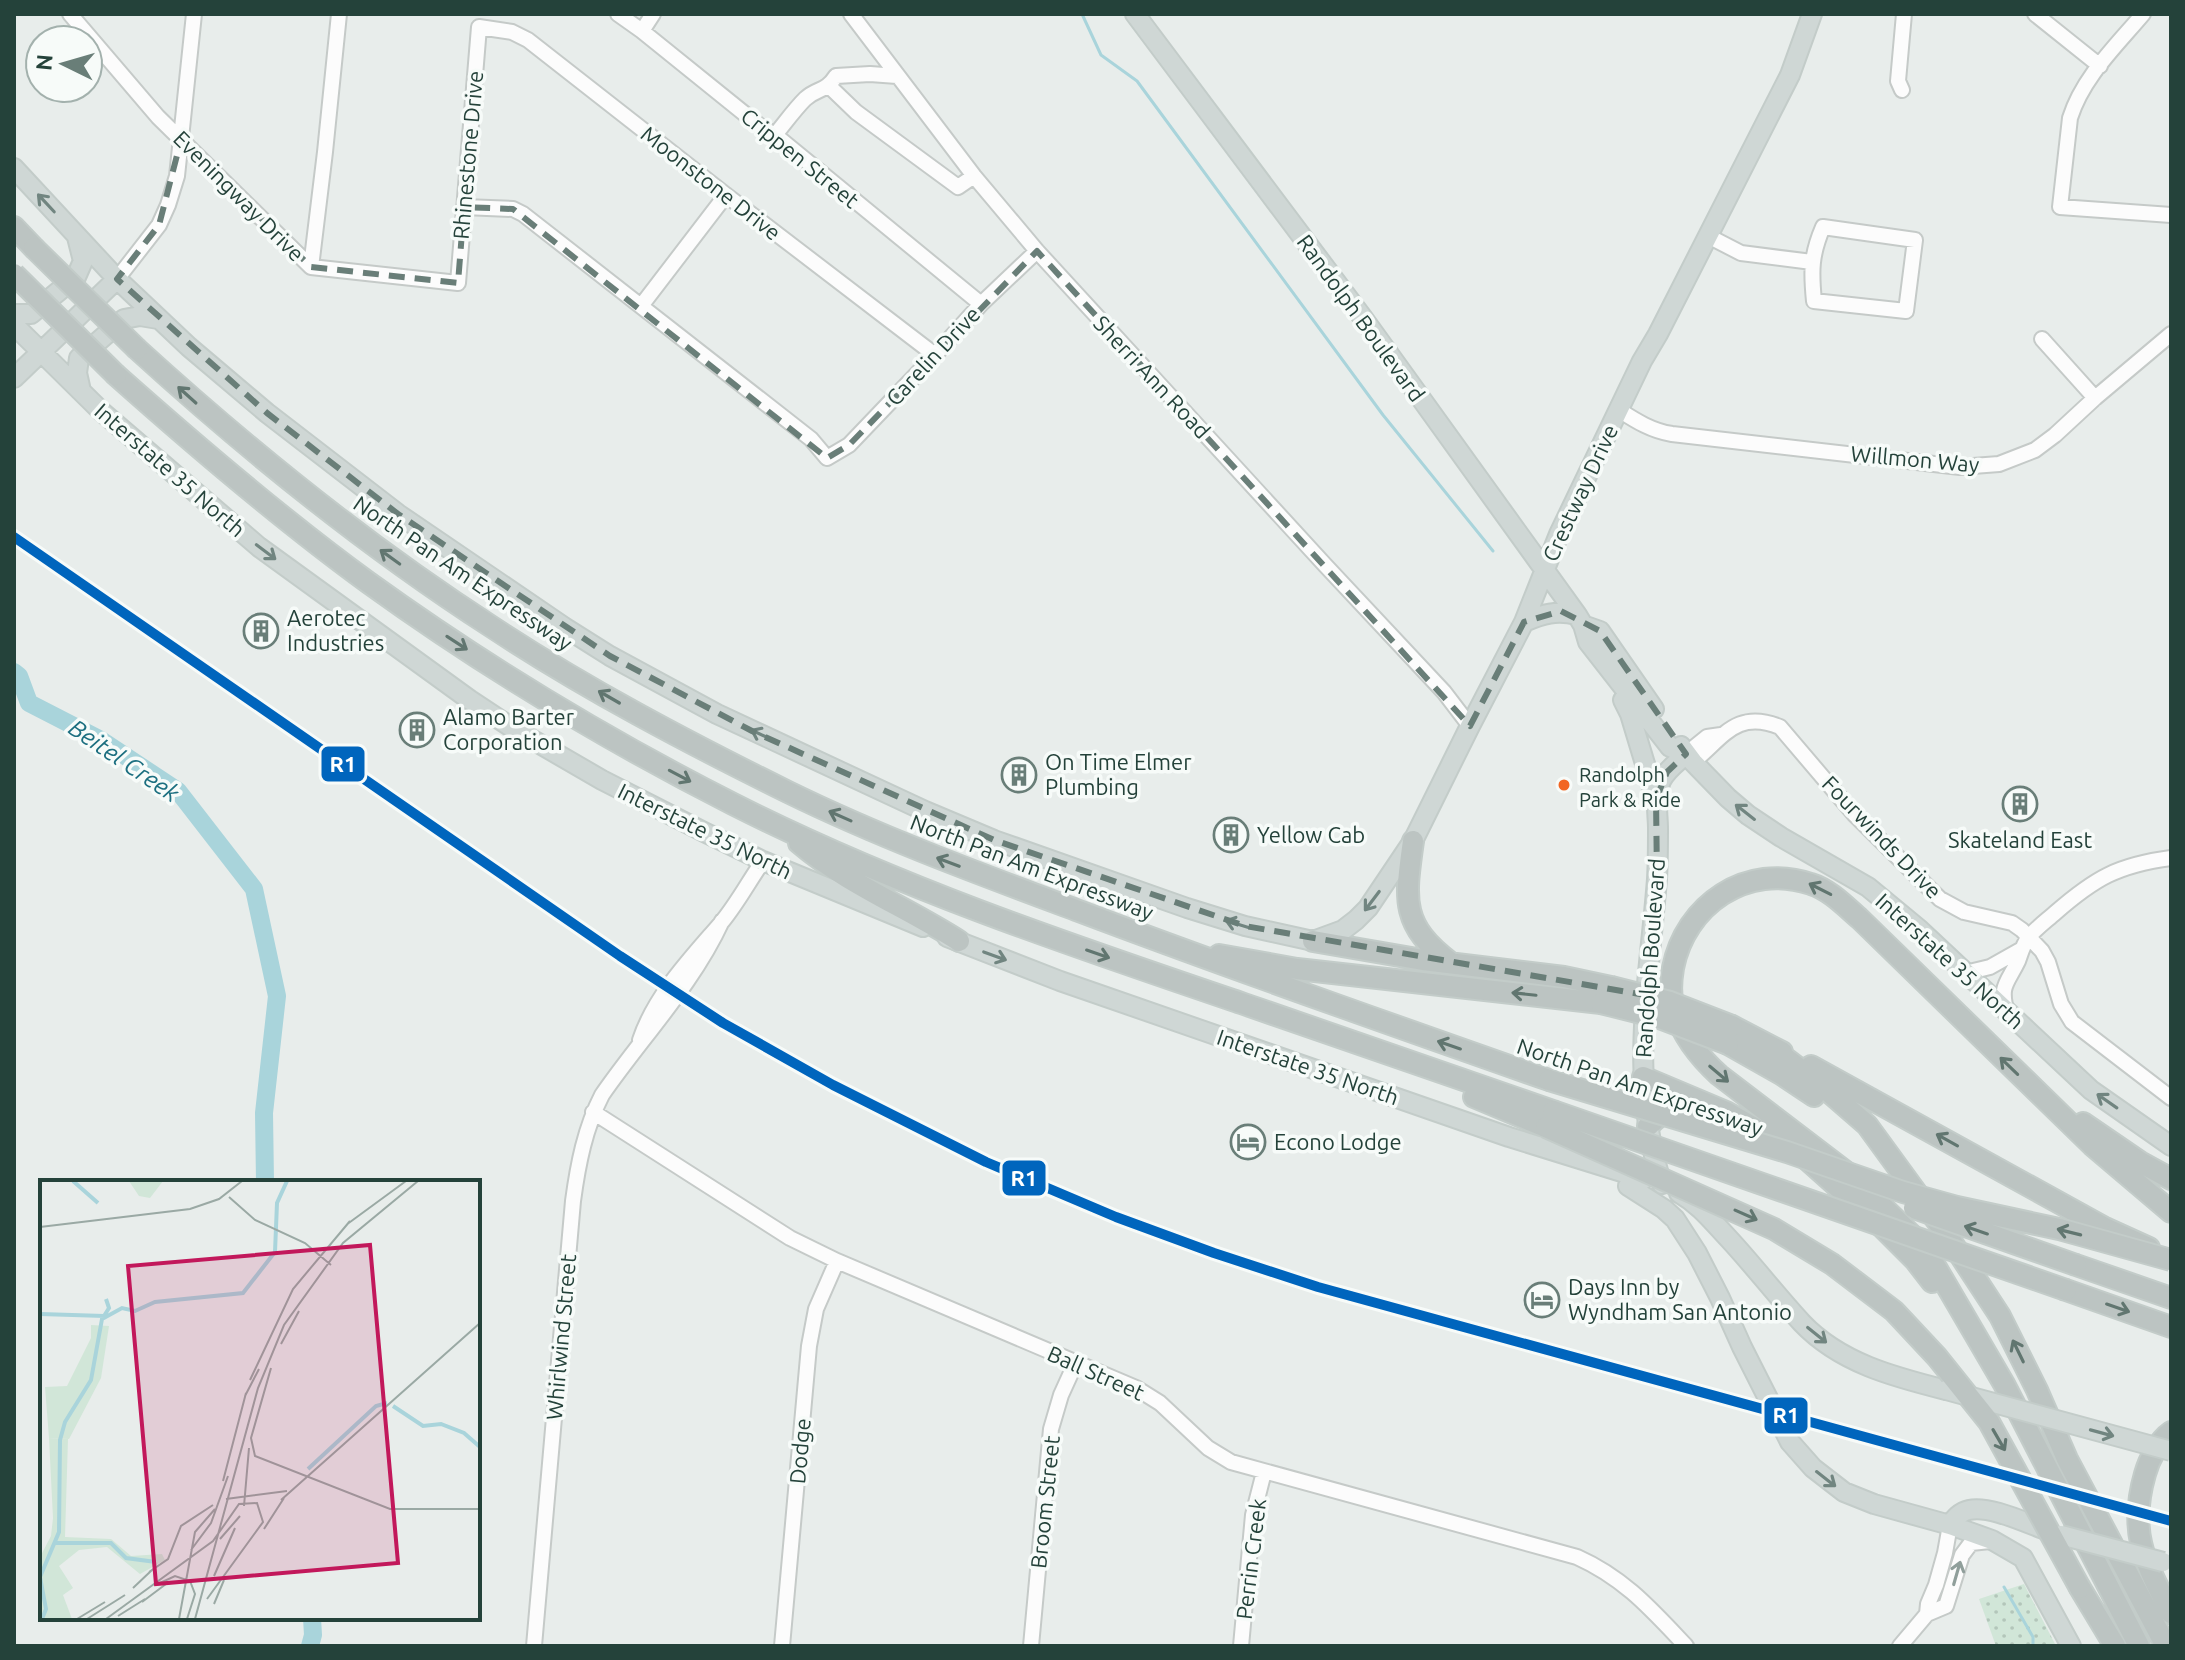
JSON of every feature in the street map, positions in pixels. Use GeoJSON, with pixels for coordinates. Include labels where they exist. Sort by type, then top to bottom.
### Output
{"type":"FeatureCollection","features":[{"type":"Feature","properties":{"kind":"highway","name":"North Pan Am Expressway"},"geometry":{"type":"LineString","coordinates":[[14,227],[137,349],[247,447],[359,535],[494,629],[682,738],[789,792],[934,857],[1183,951],[2171,1298]]}},
{"type":"Feature","properties":{"kind":"highway"},"geometry":{"type":"LineString","coordinates":[[14,274],[116,375],[219,466],[370,583],[433,627],[600,732],[733,804],[894,878],[1016,926],[1252,1006],[1550,1119],[2171,1327]]}},
{"type":"Feature","properties":{"kind":"highway"},"geometry":{"type":"LineString","coordinates":[[781,827],[822,862],[959,941]]}},
{"type":"Feature","properties":{"kind":"highway"},"geometry":{"type":"LineString","coordinates":[[1413,841],[1409,909],[1423,939],[1451,963]]}},
{"type":"Feature","properties":{"kind":"highway"},"geometry":{"type":"LineString","coordinates":[[2139,1646],[2034,1440],[1924,1247],[1850,1175],[1701,1059],[1680,1025],[1673,1004],[1672,974],[1678,947],[1691,922],[1720,896],[1760,880],[1780,879],[1812,884],[1837,898],[2092,1145],[2171,1212]]}},
{"type":"Feature","properties":{"kind":"highway"},"geometry":{"type":"LineString","coordinates":[[1313,941],[1358,950],[1564,977],[1657,1017],[1772,1048],[1854,1089],[2105,1228],[2171,1260]]}},
{"type":"Feature","properties":{"kind":"highway"},"geometry":{"type":"LineString","coordinates":[[1183,951],[1224,955],[1310,971],[1606,995]]}},
{"type":"Feature","properties":{"kind":"highway"},"geometry":{"type":"LineString","coordinates":[[1730,1035],[1873,1142],[1904,1175]]}},
{"type":"Feature","properties":{"kind":"highway"},"geometry":{"type":"LineString","coordinates":[[1772,1048],[1867,1125],[1945,1232],[2000,1316],[2067,1459],[2166,1646]]}},
{"type":"Feature","properties":{"kind":"highway"},"geometry":{"type":"LineString","coordinates":[[1643,1077],[1750,1124],[1802,1155],[1915,1260],[1984,1352]]}},
{"type":"Feature","properties":{"kind":"highway"},"geometry":{"type":"LineString","coordinates":[[1549,1080],[1787,1152],[1928,1199],[2059,1229],[2171,1260]]}},
{"type":"Feature","properties":{"kind":"highway"},"geometry":{"type":"LineString","coordinates":[[2037,1092],[2140,1162],[2171,1179]]}},
{"type":"Feature","properties":{"kind":"highway"},"geometry":{"type":"LineString","coordinates":[[1648,1126],[1675,1104],[1699,1101]]}},
{"type":"Feature","properties":{"kind":"highway"},"geometry":{"type":"LineString","coordinates":[[1550,1119],[1774,1229],[1832,1264],[1894,1311],[1937,1357],[1989,1422],[2080,1588],[2107,1646]]}},
{"type":"Feature","properties":{"kind":"highway"},"geometry":{"type":"LineString","coordinates":[[2171,1432],[2165,1436],[2148,1463],[2139,1493],[2137,1521],[2138,1538],[2150,1573],[2171,1613]]}},
{"type":"Feature","properties":{"kind":"highway"},"geometry":{"type":"LineString","coordinates":[[2034,1440],[2128,1646]]}},
{"type":"Feature","properties":{"kind":"highway"},"geometry":{"type":"LineString","coordinates":[[2080,1588],[2115,1646]]}},
{"type":"Feature","properties":{"kind":"main road","name":"Randolph Boulevard"},"geometry":{"type":"LineString","coordinates":[[1135,14],[1363,318],[1580,620],[1588,642],[1599,657],[1670,747],[1694,757]]}},
{"type":"Feature","properties":{"kind":"main road","name":"Crestway Drive"},"geometry":{"type":"LineString","coordinates":[[1313,941],[1343,930],[1368,908],[1413,841],[1524,622],[1559,534],[1642,361],[1790,75],[1812,14]]}},
{"type":"Feature","properties":{"kind":"main road"},"geometry":{"type":"LineString","coordinates":[[14,168],[158,319],[267,413],[398,514],[564,627],[659,684],[824,764],[994,840],[1187,908],[1245,926],[1313,941]]}},
{"type":"Feature","properties":{"kind":"main road"},"geometry":{"type":"LineString","coordinates":[[14,314],[31,314],[76,277],[83,261],[76,234]]}},
{"type":"Feature","properties":{"kind":"main road"},"geometry":{"type":"LineString","coordinates":[[14,378],[117,279]]}},
{"type":"Feature","properties":{"kind":"main road"},"geometry":{"type":"LineString","coordinates":[[81,391],[77,373],[79,358],[117,323],[131,316],[158,319]]}},
{"type":"Feature","properties":{"kind":"main road","name":"Interstate 35 North"},"geometry":{"type":"LineString","coordinates":[[14,325],[149,454],[259,547],[470,700],[602,780],[763,861],[871,908],[1075,986],[1509,1137],[1662,1184],[1705,1212],[1804,1325],[1851,1360],[1893,1377],[2171,1451]]}},
{"type":"Feature","properties":{"kind":"main road"},"geometry":{"type":"LineString","coordinates":[[1524,622],[1561,611],[1580,620]]}},
{"type":"Feature","properties":{"kind":"main road","name":"Randolph Boulevard"},"geometry":{"type":"LineString","coordinates":[[1580,620],[1600,631],[1694,757]]}},
{"type":"Feature","properties":{"kind":"main road","name":"Randolph Boulevard"},"geometry":{"type":"LineString","coordinates":[[1599,657],[1630,714],[1656,799],[1657,879],[1642,1029],[1643,1077],[1651,1150],[1662,1184]]}},
{"type":"Feature","properties":{"kind":"main road","name":"Randolph Boulevard"},"geometry":{"type":"LineString","coordinates":[[1658,826],[1675,780],[1694,757]]}},
{"type":"Feature","properties":{"kind":"main road"},"geometry":{"type":"LineString","coordinates":[[1656,799],[1661,780],[1667,772],[1694,757]]}},
{"type":"Feature","properties":{"kind":"main road","name":"Interstate 35 North"},"geometry":{"type":"LineString","coordinates":[[1694,757],[1712,781],[1748,815],[1868,887],[1920,930],[2091,1090],[2171,1146]]}},
{"type":"Feature","properties":{"kind":"main road","name":"Interstate 35 North"},"geometry":{"type":"LineString","coordinates":[[1509,1137],[1628,1186],[1647,1189],[1727,1237]]}},
{"type":"Feature","properties":{"kind":"main road"},"geometry":{"type":"LineString","coordinates":[[1628,1186],[1675,1219],[1701,1262],[1790,1442],[1813,1468],[1844,1492],[1992,1540],[2023,1558],[2071,1646]]}},
{"type":"Feature","properties":{"kind":"main road"},"geometry":{"type":"LineString","coordinates":[[1950,1525],[1956,1516],[1967,1510],[1983,1509],[2167,1566]]}},
{"type":"Feature","properties":{"kind":"main road"},"geometry":{"type":"LineString","coordinates":[[2023,1558],[2027,1540],[2035,1534],[2055,1533]]}},
{"type":"Feature","properties":{"kind":"street","name":"Eveningway Drive"},"geometry":{"type":"LineString","coordinates":[[70,14],[158,117],[311,267],[458,283]]}},
{"type":"Feature","properties":{"kind":"street"},"geometry":{"type":"LineString","coordinates":[[117,279],[159,225],[177,176],[194,14]]}},
{"type":"Feature","properties":{"kind":"street"},"geometry":{"type":"LineString","coordinates":[[311,267],[339,14]]}},
{"type":"Feature","properties":{"kind":"street","name":"Crippen Street"},"geometry":{"type":"LineString","coordinates":[[618,14],[775,135],[981,304]]}},
{"type":"Feature","properties":{"kind":"street"},"geometry":{"type":"LineString","coordinates":[[642,31],[653,14]]}},
{"type":"Feature","properties":{"kind":"street","name":"Sherri Ann Road"},"geometry":{"type":"LineString","coordinates":[[851,14],[974,176],[1037,251],[1444,692],[1470,726]]}},
{"type":"Feature","properties":{"kind":"street"},"geometry":{"type":"LineString","coordinates":[[1902,90],[1898,81],[1904,14]]}},
{"type":"Feature","properties":{"kind":"street"},"geometry":{"type":"LineString","coordinates":[[2035,14],[2100,66]]}},
{"type":"Feature","properties":{"kind":"street"},"geometry":{"type":"LineString","coordinates":[[2143,14],[2088,80],[2070,118],[2060,207],[2171,215]]}},
{"type":"Feature","properties":{"kind":"street","name":"Moonstone Drive"},"geometry":{"type":"LineString","coordinates":[[479,27],[512,32],[528,40],[935,355]]}},
{"type":"Feature","properties":{"kind":"street","name":"Rhinestone Drive"},"geometry":{"type":"LineString","coordinates":[[458,283],[479,27]]}},
{"type":"Feature","properties":{"kind":"street"},"geometry":{"type":"LineString","coordinates":[[775,135],[803,101],[812,93],[829,86],[836,76],[897,76]]}},
{"type":"Feature","properties":{"kind":"street"},"geometry":{"type":"LineString","coordinates":[[829,86],[856,112],[958,187],[974,176]]}},
{"type":"Feature","properties":{"kind":"street"},"geometry":{"type":"LineString","coordinates":[[464,207],[513,209],[523,214],[641,306],[726,195]]}},
{"type":"Feature","properties":{"kind":"street"},"geometry":{"type":"LineString","coordinates":[[1823,227],[1915,240],[1906,311],[1814,301],[1812,262],[1823,227]]}},
{"type":"Feature","properties":{"kind":"street"},"geometry":{"type":"LineString","coordinates":[[1708,236],[1741,253],[1812,262]]}},
{"type":"Feature","properties":{"kind":"street","name":"Carelin Drive"},"geometry":{"type":"LineString","coordinates":[[641,306],[811,439],[827,458],[849,445],[981,304],[1037,251]]}},
{"type":"Feature","properties":{"kind":"street","name":"Willmon Way"},"geometry":{"type":"LineString","coordinates":[[1619,410],[1645,426],[1672,434],[1974,467],[1999,464],[2035,450],[2055,435],[2171,334]]}},
{"type":"Feature","properties":{"kind":"street"},"geometry":{"type":"LineString","coordinates":[[2042,339],[2095,398]]}},
{"type":"Feature","properties":{"kind":"street","name":"Fourwinds Drive"},"geometry":{"type":"LineString","coordinates":[[1694,757],[1707,737],[1717,740],[1740,723],[1766,722],[1780,727],[1854,814],[1940,899],[1964,912],[2012,923],[2025,943],[2042,951],[2061,1004],[2072,1022],[2171,1098]]}},
{"type":"Feature","properties":{"kind":"street"},"geometry":{"type":"LineString","coordinates":[[1712,781],[1709,762],[1717,740]]}},
{"type":"Feature","properties":{"kind":"street"},"geometry":{"type":"LineString","coordinates":[[1965,973],[1990,967],[2025,943],[2080,891],[2102,877],[2145,862],[2171,858]]}},
{"type":"Feature","properties":{"kind":"street","name":"Whirlwind Street"},"geometry":{"type":"LineString","coordinates":[[534,1646],[573,1201],[578,1166],[593,1112],[602,1095],[709,948],[722,921],[763,861]]}},
{"type":"Feature","properties":{"kind":"street"},"geometry":{"type":"LineString","coordinates":[[2007,1013],[2005,982],[2025,943]]}},
{"type":"Feature","properties":{"kind":"street","name":"Ball Street"},"geometry":{"type":"LineString","coordinates":[[593,1112],[790,1238],[837,1261],[1136,1388],[1160,1403],[1220,1457],[1264,1472],[1577,1557],[1627,1586],[1686,1646]]}},
{"type":"Feature","properties":{"kind":"street","name":"Dodge"},"geometry":{"type":"LineString","coordinates":[[782,1646],[809,1346],[816,1309],[837,1261]]}},
{"type":"Feature","properties":{"kind":"street","name":"Broom Street"},"geometry":{"type":"LineString","coordinates":[[1031,1646],[1051,1429],[1061,1395],[1076,1362]]}},
{"type":"Feature","properties":{"kind":"street","name":"Perrin Creek"},"geometry":{"type":"LineString","coordinates":[[1241,1646],[1253,1515],[1264,1472]]}},
{"type":"Feature","properties":{"kind":"street"},"geometry":{"type":"LineString","coordinates":[[1927,1614],[1950,1525]]}},
{"type":"Feature","properties":{"kind":"street"},"geometry":{"type":"LineString","coordinates":[[1900,1646],[1927,1614],[1946,1606],[1962,1555],[1971,1543],[1992,1540]]}},
{"type":"Feature","properties":{"kind":"highlighted area"},"geometry":{"type":"Polygon","coordinates":[[[181,140],[311,267],[458,283],[464,207],[513,209],[827,458],[849,445],[1037,251],[1470,726],[1524,622],[1561,611],[1600,631],[1686,754],[1667,772],[1656,799],[1657,879],[1645,995],[1245,926],[994,840],[752,731],[610,656],[398,514],[267,413],[117,279],[159,225],[181,140]]]}},
{"type":"Feature","properties":{"kind":"green space"},"geometry":{"type":"Polygon","coordinates":[[[2024,1584],[2056,1646],[1996,1646],[1979,1599],[2024,1584]]]}},
{"type":"Feature","properties":{"kind":"waterway"},"geometry":{"type":"LineString","coordinates":[[1082,14],[1101,55],[1137,81],[1383,415],[1493,551]]}},
{"type":"Feature","properties":{"kind":"waterway","name":"Beitel Creek"},"geometry":{"type":"LineString","coordinates":[[14,672],[19,676],[29,703],[101,740],[178,791],[254,889],[277,996],[264,1113],[265,1180]]}},
{"type":"Feature","properties":{"kind":"waterway"},"geometry":{"type":"LineString","coordinates":[[2004,1587],[2033,1637],[2033,1646]]}},
{"type":"Feature","properties":{"kind":"waterway","name":"Beitel Creek"},"geometry":{"type":"LineString","coordinates":[[310,1646],[312,1620]]}},
{"type":"Feature","properties":{"kind":"transit line","name":"R1"},"geometry":{"type":"LineString","coordinates":[[14,537],[620,956],[723,1023],[833,1085],[986,1162],[1116,1217],[1318,1287],[2171,1521]]}},
{"type":"Feature","properties":{"kind":"place","name":"Aerotec Industries"},"geometry":{"type":"Point","coordinates":[261,631]}},
{"type":"Feature","properties":{"kind":"place","name":"Alamo Barter Corporation"},"geometry":{"type":"Point","coordinates":[417,730]}},
{"type":"Feature","properties":{"kind":"place","name":"On Time Elmer Plumbing"},"geometry":{"type":"Point","coordinates":[1019,775]}},
{"type":"Feature","properties":{"kind":"place","name":"Randolph Park & Ride"},"geometry":{"type":"Point","coordinates":[1564,785]}},
{"type":"Feature","properties":{"kind":"place","name":"Skateland East"},"geometry":{"type":"Point","coordinates":[2020,804]}},
{"type":"Feature","properties":{"kind":"place","name":"Yellow Cab"},"geometry":{"type":"Point","coordinates":[1231,835]}},
{"type":"Feature","properties":{"kind":"place","name":"Econo Lodge"},"geometry":{"type":"Point","coordinates":[1248,1142]}},
{"type":"Feature","properties":{"kind":"place","name":"Days Inn by Wyndham San Antonio"},"geometry":{"type":"Point","coordinates":[1542,1300]}}]}
